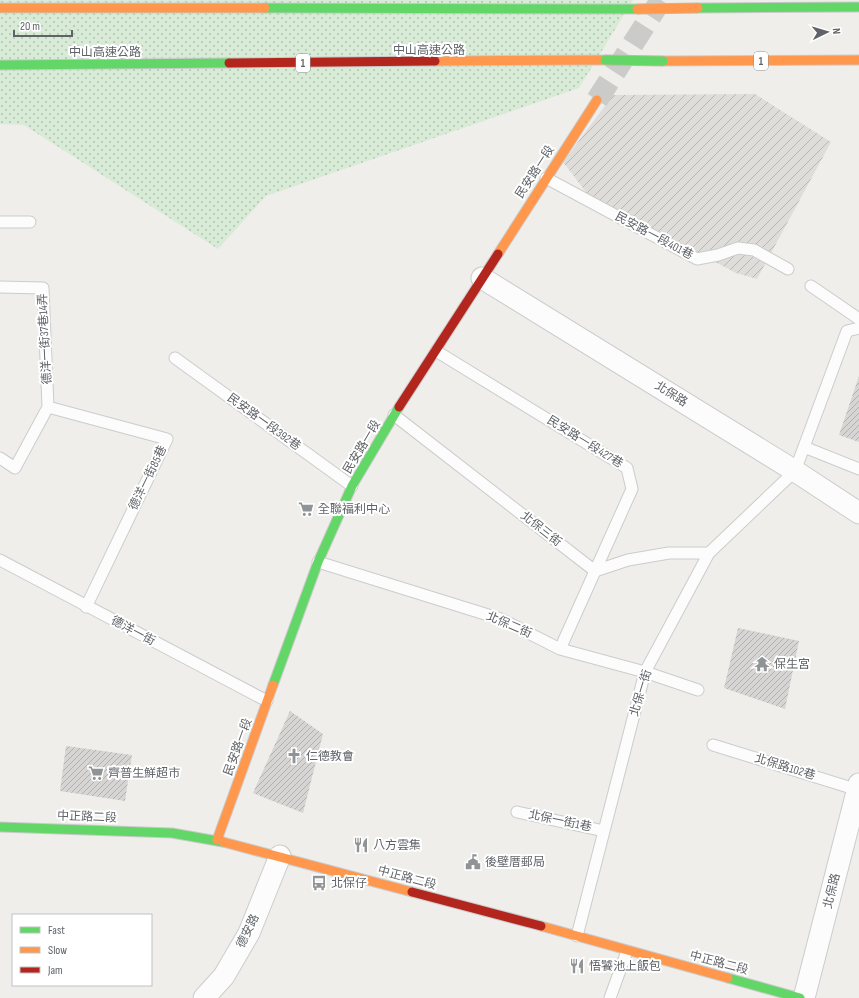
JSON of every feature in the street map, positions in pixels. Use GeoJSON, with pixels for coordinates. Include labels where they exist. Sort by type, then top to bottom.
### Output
{"type":"FeatureCollection","features":[{"type":"Feature","properties":{"kind":"main road"},"geometry":{"type":"LineString","coordinates":[[0,8],[637,9],[859,7]]}},
{"type":"Feature","properties":{"kind":"main road","name":"中山高速公路"},"geometry":{"type":"LineString","coordinates":[[0,65],[605,60],[859,60]]}},
{"type":"Feature","properties":{"kind":"main road","name":"民安路一段"},"geometry":{"type":"LineString","coordinates":[[217,840],[318,562],[352,486],[394,415],[597,100]]}},
{"type":"Feature","properties":{"kind":"main road","name":"中正路二段"},"geometry":{"type":"LineString","coordinates":[[0,827],[172,833],[217,840],[577,936],[800,998]]}},
{"type":"Feature","properties":{"kind":"street","name":"北保路"},"geometry":{"type":"LineString","coordinates":[[482,278],[795,471],[859,513]]}},
{"type":"Feature","properties":{"kind":"street","name":"北保路"},"geometry":{"type":"LineString","coordinates":[[804,998],[858,787]]}},
{"type":"Feature","properties":{"kind":"street","name":"德安路"},"geometry":{"type":"LineString","coordinates":[[204,998],[224,976],[249,933],[280,856]]}},
{"type":"Feature","properties":{"kind":"lane","name":"民安路一段401巷"},"geometry":{"type":"LineString","coordinates":[[546,178],[697,259],[718,256],[738,248],[754,250],[788,269]]}},
{"type":"Feature","properties":{"kind":"lane"},"geometry":{"type":"LineString","coordinates":[[0,222],[30,222]]}},
{"type":"Feature","properties":{"kind":"lane","name":"德洋一街37巷14弄"},"geometry":{"type":"LineString","coordinates":[[0,286],[43,288],[48,407]]}},
{"type":"Feature","properties":{"kind":"lane"},"geometry":{"type":"LineString","coordinates":[[811,286],[859,319]]}},
{"type":"Feature","properties":{"kind":"lane"},"geometry":{"type":"LineString","coordinates":[[795,471],[848,331],[859,328]]}},
{"type":"Feature","properties":{"kind":"lane","name":"民安路一段427巷"},"geometry":{"type":"LineString","coordinates":[[436,351],[626,468],[632,489],[560,649]]}},
{"type":"Feature","properties":{"kind":"lane","name":"民安路一段392巷"},"geometry":{"type":"LineString","coordinates":[[175,358],[352,486]]}},
{"type":"Feature","properties":{"kind":"lane"},"geometry":{"type":"LineString","coordinates":[[0,458],[15,468],[48,407]]}},
{"type":"Feature","properties":{"kind":"lane","name":"德洋一街85巷"},"geometry":{"type":"LineString","coordinates":[[48,407],[167,439],[86,607]]}},
{"type":"Feature","properties":{"kind":"lane","name":"北保三街"},"geometry":{"type":"LineString","coordinates":[[394,415],[595,572]]}},
{"type":"Feature","properties":{"kind":"lane"},"geometry":{"type":"LineString","coordinates":[[804,447],[859,469]]}},
{"type":"Feature","properties":{"kind":"lane","name":"北保一街"},"geometry":{"type":"LineString","coordinates":[[577,936],[645,672],[709,553],[795,471]]}},
{"type":"Feature","properties":{"kind":"lane"},"geometry":{"type":"LineString","coordinates":[[595,572],[628,560],[669,553],[709,553]]}},
{"type":"Feature","properties":{"kind":"lane","name":"德洋一街"},"geometry":{"type":"LineString","coordinates":[[0,560],[86,607],[267,701]]}},
{"type":"Feature","properties":{"kind":"lane","name":"北保二街"},"geometry":{"type":"LineString","coordinates":[[318,562],[501,619],[560,649],[645,672],[698,690]]}},
{"type":"Feature","properties":{"kind":"lane","name":"北保路102巷"},"geometry":{"type":"LineString","coordinates":[[713,745],[858,787]]}},
{"type":"Feature","properties":{"kind":"lane","name":"北保一街1巷"},"geometry":{"type":"LineString","coordinates":[[517,812],[604,830]]}},
{"type":"Feature","properties":{"kind":"lane"},"geometry":{"type":"LineString","coordinates":[[610,998],[627,950]]}},
{"type":"Feature","properties":{"kind":"shaded area"},"geometry":{"type":"Polygon","coordinates":[[[755,94],[831,142],[757,279],[736,273],[589,196],[563,162],[613,95],[755,94]]]}},
{"type":"Feature","properties":{"kind":"green space"},"geometry":{"type":"Polygon","coordinates":[[[0,0],[633,0],[579,88],[266,196],[218,249],[24,125],[0,124],[0,0]]]}},
{"type":"Feature","properties":{"kind":"building"},"geometry":{"type":"Polygon","coordinates":[[[859,376],[859,442],[839,435],[859,376]]]}},
{"type":"Feature","properties":{"kind":"building","name":"保生宮"},"geometry":{"type":"Polygon","coordinates":[[[738,628],[799,641],[785,709],[724,688],[738,628]]]}},
{"type":"Feature","properties":{"kind":"building","name":"仁德教會"},"geometry":{"type":"Polygon","coordinates":[[[290,711],[323,734],[303,813],[253,793],[290,711]]]}},
{"type":"Feature","properties":{"kind":"building","name":"齊普生鮮超市"},"geometry":{"type":"Polygon","coordinates":[[[66,746],[132,755],[125,801],[60,791],[66,746]]]}},
{"type":"Feature","properties":{"kind":"tunnel"},"geometry":{"type":"LineString","coordinates":[[597,100],[661,0]]}},
{"type":"Feature","properties":{"kind":"traffic: fast"},"geometry":{"type":"LineString","coordinates":[[698,8],[859,7]]}},
{"type":"Feature","properties":{"kind":"traffic: fast"},"geometry":{"type":"LineString","coordinates":[[265,8],[637,9]]}},
{"type":"Feature","properties":{"kind":"traffic: fast"},"geometry":{"type":"LineString","coordinates":[[605,60],[663,61]]}},
{"type":"Feature","properties":{"kind":"traffic: fast"},"geometry":{"type":"LineString","coordinates":[[0,65],[229,63]]}},
{"type":"Feature","properties":{"kind":"traffic: fast"},"geometry":{"type":"LineString","coordinates":[[273,685],[318,562],[352,486],[399,407]]}},
{"type":"Feature","properties":{"kind":"traffic: fast"},"geometry":{"type":"LineString","coordinates":[[0,827],[172,833],[223,842]]}},
{"type":"Feature","properties":{"kind":"traffic: fast"},"geometry":{"type":"LineString","coordinates":[[728,978],[800,998]]}},
{"type":"Feature","properties":{"kind":"traffic: slow"},"geometry":{"type":"LineString","coordinates":[[0,8],[265,8]]}},
{"type":"Feature","properties":{"kind":"traffic: slow"},"geometry":{"type":"LineString","coordinates":[[637,9],[698,8]]}},
{"type":"Feature","properties":{"kind":"traffic: slow"},"geometry":{"type":"LineString","coordinates":[[435,61],[605,60]]}},
{"type":"Feature","properties":{"kind":"traffic: slow"},"geometry":{"type":"LineString","coordinates":[[663,61],[859,60]]}},
{"type":"Feature","properties":{"kind":"traffic: slow"},"geometry":{"type":"LineString","coordinates":[[498,254],[597,100]]}},
{"type":"Feature","properties":{"kind":"traffic: slow"},"geometry":{"type":"LineString","coordinates":[[217,840],[273,685]]}},
{"type":"Feature","properties":{"kind":"traffic: slow"},"geometry":{"type":"LineString","coordinates":[[223,842],[412,892]]}},
{"type":"Feature","properties":{"kind":"traffic: slow"},"geometry":{"type":"LineString","coordinates":[[541,926],[728,978]]}},
{"type":"Feature","properties":{"kind":"traffic: jam"},"geometry":{"type":"LineString","coordinates":[[229,63],[435,61]]}},
{"type":"Feature","properties":{"kind":"traffic: jam"},"geometry":{"type":"LineString","coordinates":[[399,407],[498,254]]}},
{"type":"Feature","properties":{"kind":"traffic: jam"},"geometry":{"type":"LineString","coordinates":[[412,892],[541,926]]}},
{"type":"Feature","properties":{"kind":"place","name":"全聯福利中心"},"geometry":{"type":"Point","coordinates":[306,509]}},
{"type":"Feature","properties":{"kind":"place","name":"保生宮"},"geometry":{"type":"Point","coordinates":[762,664]}},
{"type":"Feature","properties":{"kind":"place","name":"仁德教會"},"geometry":{"type":"Point","coordinates":[294,756]}},
{"type":"Feature","properties":{"kind":"place","name":"齊普生鮮超市"},"geometry":{"type":"Point","coordinates":[96,773]}},
{"type":"Feature","properties":{"kind":"place","name":"八方雲集"},"geometry":{"type":"Point","coordinates":[361,845]}},
{"type":"Feature","properties":{"kind":"place","name":"後壁厝郵局"},"geometry":{"type":"Point","coordinates":[473,862]}},
{"type":"Feature","properties":{"kind":"place","name":"北保仔"},"geometry":{"type":"Point","coordinates":[319,883]}},
{"type":"Feature","properties":{"kind":"place","name":"悟饕池上飯包"},"geometry":{"type":"Point","coordinates":[577,966]}}]}
